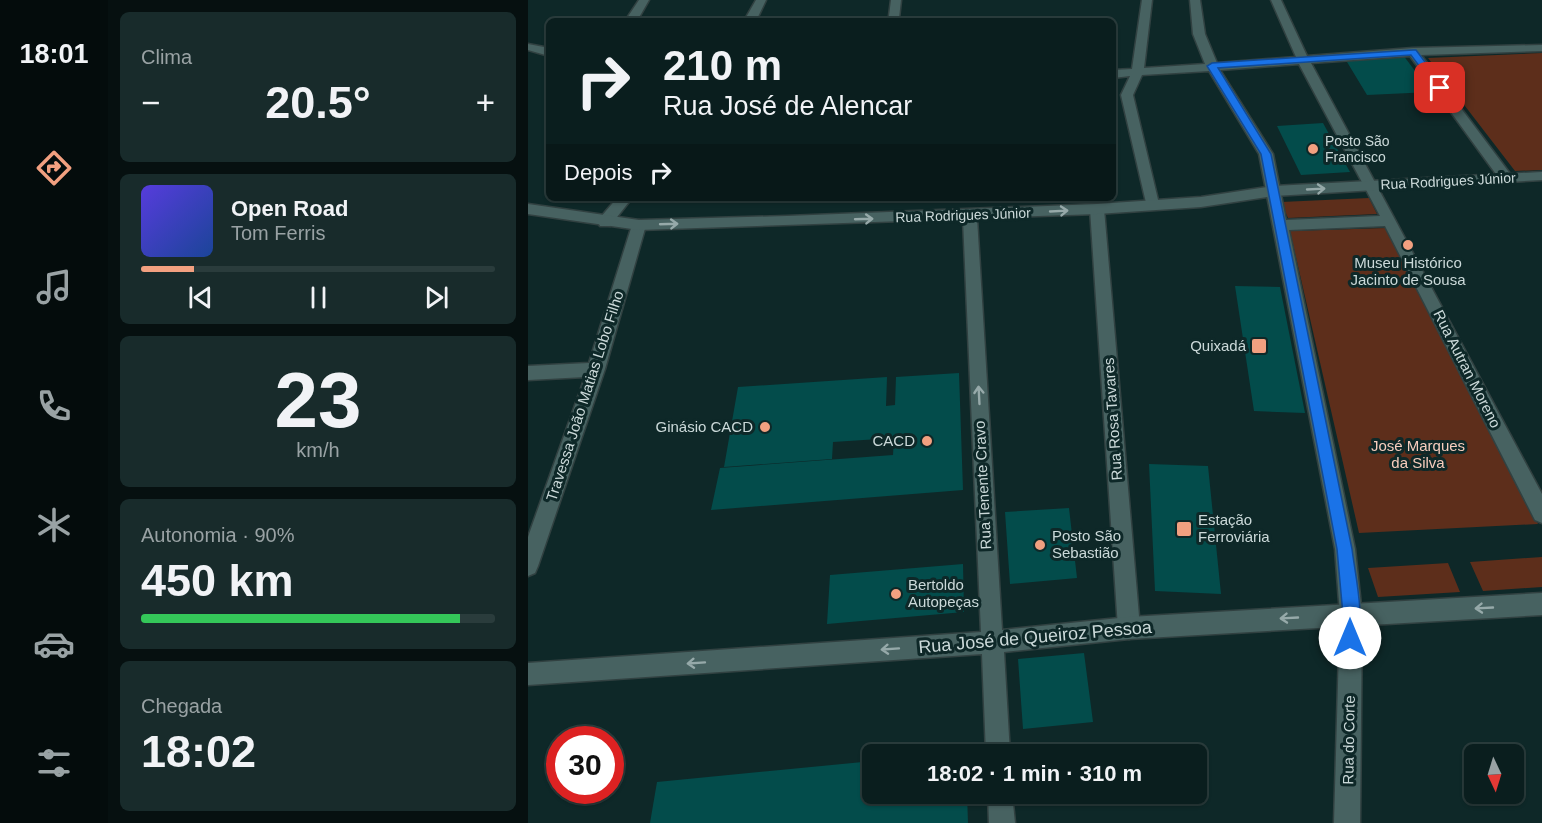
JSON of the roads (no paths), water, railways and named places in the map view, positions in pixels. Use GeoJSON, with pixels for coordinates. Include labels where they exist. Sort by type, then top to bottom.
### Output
{"type":"FeatureCollection","features":[{"type":"Feature","properties":{"kind":"street"},"geometry":{"type":"LineString","coordinates":[[634,18],[644,0]]}},
{"type":"Feature","properties":{"kind":"street"},"geometry":{"type":"LineString","coordinates":[[752,18],[761,0]]}},
{"type":"Feature","properties":{"kind":"street"},"geometry":{"type":"LineString","coordinates":[[896,0],[896,16]]}},
{"type":"Feature","properties":{"kind":"street"},"geometry":{"type":"LineString","coordinates":[[1147,0],[1138,72],[1127,95],[1152,204]]}},
{"type":"Feature","properties":{"kind":"street","name":"Rua do Corte"},"geometry":{"type":"LineString","coordinates":[[1195,0],[1199,34],[1212,66],[1266,154],[1345,549],[1351,615],[1347,823]]}},
{"type":"Feature","properties":{"kind":"street","name":"Rua Autran Moreno"},"geometry":{"type":"LineString","coordinates":[[1276,0],[1303,60],[1390,221],[1542,514]]}},
{"type":"Feature","properties":{"kind":"street"},"geometry":{"type":"LineString","coordinates":[[528,47],[546,51]]}},
{"type":"Feature","properties":{"kind":"street"},"geometry":{"type":"LineString","coordinates":[[1116,74],[1413,52],[1542,48]]}},
{"type":"Feature","properties":{"kind":"street"},"geometry":{"type":"LineString","coordinates":[[1413,52],[1506,178]]}},
{"type":"Feature","properties":{"kind":"street","name":"Rua Rodrigues Júnior"},"geometry":{"type":"LineString","coordinates":[[528,209],[605,222],[639,225],[970,215],[1201,202],[1274,191],[1542,176]]}},
{"type":"Feature","properties":{"kind":"street"},"geometry":{"type":"LineString","coordinates":[[605,222],[622,201]]}},
{"type":"Feature","properties":{"kind":"street","name":"Rua Rosa Tavares"},"geometry":{"type":"LineString","coordinates":[[1097,209],[1129,628]]}},
{"type":"Feature","properties":{"kind":"street","name":"Rua Tenente Cravo"},"geometry":{"type":"LineString","coordinates":[[970,215],[990,642],[997,744]]}},
{"type":"Feature","properties":{"kind":"street"},"geometry":{"type":"LineString","coordinates":[[1282,225],[1390,221]]}},
{"type":"Feature","properties":{"kind":"street","name":"Travessa João Matias Lobo Filho"},"geometry":{"type":"LineString","coordinates":[[528,566],[596,369],[639,225]]}},
{"type":"Feature","properties":{"kind":"street"},"geometry":{"type":"LineString","coordinates":[[528,374],[596,369]]}},
{"type":"Feature","properties":{"kind":"street","name":"Rua José de Queiroz Pessoa"},"geometry":{"type":"LineString","coordinates":[[528,674],[990,642],[1129,628],[1542,604]]}},
{"type":"Feature","properties":{"kind":"street"},"geometry":{"type":"LineString","coordinates":[[1001,804],[1002,823]]}},
{"type":"Feature","properties":{"kind":"place","name":"Posto São Francisco"},"geometry":{"type":"Point","coordinates":[1313,149]}},
{"type":"Feature","properties":{"kind":"place","name":"Museu Histórico Jacinto de Sousa"},"geometry":{"type":"Point","coordinates":[1408,245]}},
{"type":"Feature","properties":{"kind":"place","name":"Quixadá"},"geometry":{"type":"Point","coordinates":[1259,346]}},
{"type":"Feature","properties":{"kind":"place","name":"Ginásio CACD"},"geometry":{"type":"Point","coordinates":[765,427]}},
{"type":"Feature","properties":{"kind":"place","name":"CACD"},"geometry":{"type":"Point","coordinates":[927,441]}},
{"type":"Feature","properties":{"kind":"place","name":"Estação Ferroviária"},"geometry":{"type":"Point","coordinates":[1184,529]}},
{"type":"Feature","properties":{"kind":"place","name":"Posto São Sebastião"},"geometry":{"type":"Point","coordinates":[1040,545]}},
{"type":"Feature","properties":{"kind":"place","name":"Bertoldo Autopeças"},"geometry":{"type":"Point","coordinates":[896,594]}},
{"type":"Feature","properties":{"kind":"park label","name":"José Marques da Silva"},"geometry":{"type":"Point","coordinates":[1418,454]}}]}
